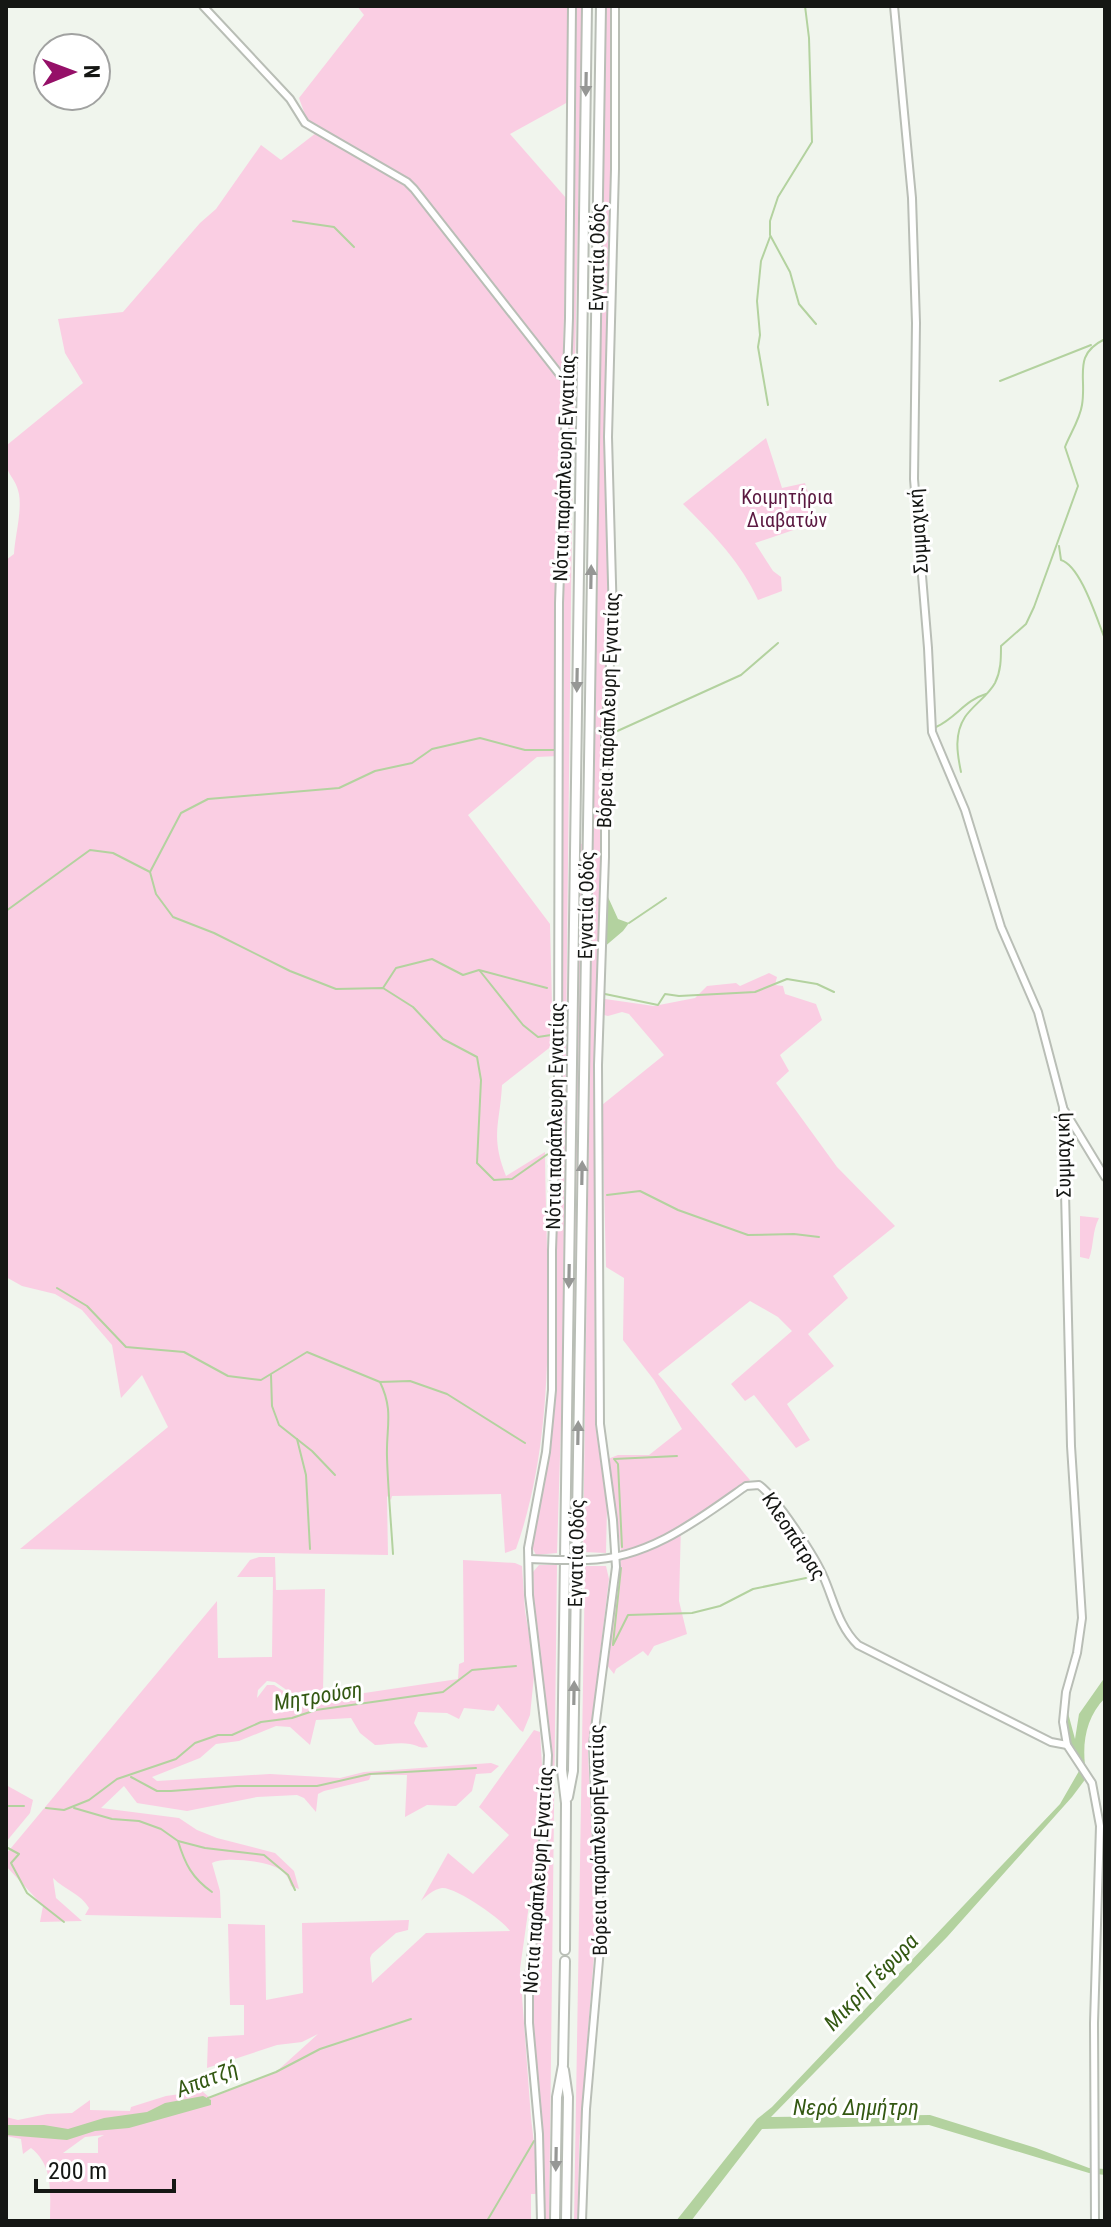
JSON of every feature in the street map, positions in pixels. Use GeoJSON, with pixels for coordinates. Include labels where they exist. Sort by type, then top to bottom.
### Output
{"type":"FeatureCollection","features":[{"type":"Feature","properties":{"kind":"highway","name":"Εγνατία Οδός"},"geometry":{"type":"LineString","coordinates":[[565,1950],[566,1803],[562,1770],[587,6]]}},
{"type":"Feature","properties":{"kind":"highway","name":"Εγνατία Οδός"},"geometry":{"type":"LineString","coordinates":[[566,1803],[573,1771],[601,6]]}},
{"type":"Feature","properties":{"kind":"highway"},"geometry":{"type":"LineString","coordinates":[[555,2221],[557,2097],[563,2065],[565,1961]]}},
{"type":"Feature","properties":{"kind":"highway"},"geometry":{"type":"LineString","coordinates":[[563,2065],[568,2097],[566,2221]]}},
{"type":"Feature","properties":{"kind":"street"},"geometry":{"type":"LineString","coordinates":[[203,6],[290,99],[305,123],[414,189],[560,375],[567,379]]}},
{"type":"Feature","properties":{"kind":"street","name":"Νότια παράπλευρη Εγνατίας"},"geometry":{"type":"LineString","coordinates":[[541,2221],[540,2148],[529,2023],[529,1978],[545,1824],[548,1755],[529,1595],[529,1559],[533,1514],[548,1437],[553,1378],[552,1250],[558,1069],[559,603],[567,379],[572,6]]}},
{"type":"Feature","properties":{"kind":"street","name":"Βόρεια παράπλευρη Εγνατίας"},"geometry":{"type":"LineString","coordinates":[[615,6],[615,199],[608,437],[613,619],[605,738],[598,1092],[600,1424],[616,1557]]}},
{"type":"Feature","properties":{"kind":"street","name":"Συμμαχική"},"geometry":{"type":"LineString","coordinates":[[894,6],[912,198],[916,323],[914,479],[932,732],[972,830],[1001,927],[1034,1002],[1063,1107],[1071,1446],[1082,1618],[1064,1712],[1067,1745]]}},
{"type":"Feature","properties":{"kind":"street"},"geometry":{"type":"LineString","coordinates":[[1063,1107],[1105,1177]]}},
{"type":"Feature","properties":{"kind":"street"},"geometry":{"type":"LineString","coordinates":[[1062,1121],[1071,1120]]}},
{"type":"Feature","properties":{"kind":"street","name":"Κλεοπάτρας"},"geometry":{"type":"LineString","coordinates":[[529,1559],[616,1557],[660,1543],[746,1486],[759,1485],[774,1500],[820,1570],[842,1624],[858,1645],[1045,1739],[1060,1746],[1067,1745]]}},
{"type":"Feature","properties":{"kind":"street","name":"Βόρεια παράπλευρηΕγνατίας"},"geometry":{"type":"LineString","coordinates":[[582,2221],[586,2109],[601,1937],[593,1744],[613,1602],[616,1557]]}},
{"type":"Feature","properties":{"kind":"street"},"geometry":{"type":"LineString","coordinates":[[1067,1745],[1091,1779],[1100,1826],[1094,2023],[1095,2221]]}},
{"type":"Feature","properties":{"kind":"green space"},"geometry":{"type":"Polygon","coordinates":[[[357,6],[569,6],[568,102],[510,134],[566,198],[558,756],[537,757],[468,815],[550,924],[553,1045],[502,1085],[497,1130],[498,1150],[506,1176],[545,1152],[548,1302],[545,1403],[530,1501],[516,1549],[505,1553],[501,1494],[392,1496],[391,1500],[387,1496],[388,1555],[20,1549],[168,1427],[142,1375],[121,1398],[112,1345],[82,1310],[55,1294],[22,1286],[6,1277],[6,560],[14,554],[20,501],[6,462],[7,445],[83,383],[65,353],[58,319],[123,312],[200,223],[216,209],[261,145],[281,160],[316,133],[319,128],[307,120],[299,98],[364,15],[357,6]]]}},
{"type":"Feature","properties":{"kind":"green space"},"geometry":{"type":"Polygon","coordinates":[[[575,6],[581,6],[581,74],[572,511],[562,1391],[557,1553],[536,1555],[532,1547],[554,1377],[555,1196],[560,1104],[564,696],[562,569],[575,6]]]}},
{"type":"Feature","properties":{"kind":"green space"},"geometry":{"type":"Polygon","coordinates":[[[605,6],[611,6],[613,157],[606,442],[609,611],[601,725],[601,879],[594,1146],[595,1423],[607,1507],[606,1553],[583,1552],[605,6]]]}},
{"type":"Feature","properties":{"kind":"green space","name":"Κοιμητήρια Διαβατών"},"geometry":{"type":"Polygon","coordinates":[[[766,438],[782,488],[805,483],[817,522],[755,543],[773,571],[781,577],[782,591],[758,600],[734,561],[683,504],[766,438]]]}},
{"type":"Feature","properties":{"kind":"green space"},"geometry":{"type":"Polygon","coordinates":[[[579,843],[582,844],[567,1771],[566,1769],[579,843]]]}},
{"type":"Feature","properties":{"kind":"green space"},"geometry":{"type":"Polygon","coordinates":[[[769,973],[777,977],[775,985],[783,986],[785,994],[816,1004],[822,1020],[780,1055],[789,1071],[776,1083],[837,1167],[895,1226],[833,1276],[848,1298],[808,1334],[834,1366],[787,1404],[810,1440],[796,1448],[754,1395],[745,1401],[731,1384],[792,1331],[778,1317],[750,1301],[658,1374],[750,1480],[681,1525],[679,1601],[687,1634],[654,1646],[648,1656],[643,1651],[616,1669],[614,1674],[606,1664],[620,1579],[621,1551],[608,1459],[618,1455],[649,1455],[682,1429],[654,1380],[623,1340],[624,1278],[606,1267],[602,1105],[664,1055],[629,1014],[604,1015],[605,999],[654,1006],[695,998],[707,986],[736,983],[740,986],[769,973]]]}},
{"type":"Feature","properties":{"kind":"green space"},"geometry":{"type":"Polygon","coordinates":[[[1080,1216],[1099,1218],[1089,1259],[1080,1257],[1080,1216]]]}},
{"type":"Feature","properties":{"kind":"green space"},"geometry":{"type":"Polygon","coordinates":[[[275,1557],[276,1590],[325,1589],[323,1691],[291,1693],[275,1682],[267,1681],[258,1690],[257,1698],[267,1685],[274,1685],[294,1698],[309,1695],[331,1698],[458,1679],[459,1664],[464,1662],[463,1560],[522,1566],[525,1611],[536,1675],[530,1715],[523,1732],[498,1704],[494,1711],[464,1708],[459,1719],[447,1713],[418,1712],[414,1723],[428,1747],[406,1743],[375,1745],[360,1733],[351,1718],[316,1720],[310,1745],[290,1727],[276,1726],[239,1741],[216,1744],[200,1758],[152,1777],[157,1781],[270,1774],[340,1778],[364,1772],[491,1763],[499,1766],[491,1773],[476,1774],[472,1791],[456,1806],[427,1805],[405,1817],[407,1775],[371,1775],[369,1780],[324,1791],[318,1794],[316,1812],[304,1798],[297,1795],[257,1797],[187,1811],[137,1803],[124,1786],[101,1808],[179,1818],[217,1838],[275,1853],[294,1871],[299,1889],[291,1886],[285,1874],[275,1867],[257,1862],[226,1860],[212,1863],[220,1891],[221,1918],[85,1915],[89,1908],[86,1903],[53,1878],[56,1898],[82,1921],[40,1922],[43,1906],[6,1866],[6,1854],[217,1601],[218,1658],[272,1657],[273,1577],[237,1577],[250,1560],[275,1557]]]}},
{"type":"Feature","properties":{"kind":"green space"},"geometry":{"type":"Polygon","coordinates":[[[539,1565],[557,1565],[549,2221],[544,2221],[540,2127],[527,2017],[550,1765],[535,1625],[533,1572],[539,1565]]]}},
{"type":"Feature","properties":{"kind":"green space"},"geometry":{"type":"Polygon","coordinates":[[[585,1566],[606,1566],[609,1579],[588,1753],[595,1907],[594,1955],[579,2146],[578,2221],[574,2221],[585,1566]]]}},
{"type":"Feature","properties":{"kind":"green space"},"geometry":{"type":"Polygon","coordinates":[[[534,1730],[540,1732],[544,1798],[520,1969],[540,2194],[531,2194],[531,2221],[50,2221],[49,2181],[44,2163],[31,2148],[23,2154],[21,2139],[6,2136],[6,2117],[18,2120],[72,2113],[90,2100],[90,2110],[130,2111],[131,2107],[166,2096],[202,2091],[210,2098],[276,2072],[318,2034],[302,2042],[277,2045],[207,2068],[208,2037],[244,2035],[244,2005],[230,2005],[228,1924],[265,1925],[266,2000],[303,1993],[302,1923],[409,1920],[408,1930],[396,1933],[372,1954],[372,1983],[426,1933],[510,1931],[479,1905],[449,1889],[436,1890],[421,1901],[448,1853],[473,1874],[509,1835],[479,1807],[534,1730]],[[104,2135],[85,2137],[63,2153],[98,2153],[98,2138],[104,2135]]]}},
{"type":"Feature","properties":{"kind":"green space"},"geometry":{"type":"Polygon","coordinates":[[[6,1785],[33,1800],[30,1813],[6,1842],[6,1785]]]}},
{"type":"Feature","properties":{"kind":"shaded area"},"geometry":{"type":"Polygon","coordinates":[[[608,897],[618,919],[629,923],[603,948],[608,897]]]}},
{"type":"Feature","properties":{"kind":"shaded area"},"geometry":{"type":"Polygon","coordinates":[[[1105,1677],[1105,1698],[1092,1715],[1086,1735],[1084,1756],[1087,1777],[1072,1797],[947,1937],[771,2117],[930,2115],[1089,2168],[1105,2169],[1105,2175],[1089,2173],[929,2125],[762,2129],[691,2221],[676,2221],[757,2119],[772,2107],[1060,1804],[1079,1771],[1076,1750],[1067,1734],[1066,1714],[1075,1739],[1079,1714],[1105,1677]]]}},
{"type":"Feature","properties":{"kind":"shaded area"},"geometry":{"type":"Polygon","coordinates":[[[203,2096],[211,2100],[211,2105],[129,2128],[95,2131],[67,2140],[6,2135],[6,2125],[44,2125],[68,2129],[203,2096]]]}},
{"type":"Feature","properties":{"kind":"waterway"},"geometry":{"type":"LineString","coordinates":[[805,6],[812,142],[778,197],[770,221],[770,235],[790,272],[799,304],[816,324]]}},
{"type":"Feature","properties":{"kind":"waterway"},"geometry":{"type":"LineString","coordinates":[[293,221],[334,227],[354,247]]}},
{"type":"Feature","properties":{"kind":"waterway"},"geometry":{"type":"LineString","coordinates":[[768,405],[758,347],[757,301],[761,261],[770,237]]}},
{"type":"Feature","properties":{"kind":"waterway"},"geometry":{"type":"LineString","coordinates":[[961,772],[957,744],[959,730],[968,713],[995,683],[1000,669],[1001,646],[1026,624],[1078,486],[1065,447],[1081,410],[1085,359],[1088,352],[1105,339]]}},
{"type":"Feature","properties":{"kind":"waterway"},"geometry":{"type":"LineString","coordinates":[[1000,381],[1091,345]]}},
{"type":"Feature","properties":{"kind":"waterway"},"geometry":{"type":"LineString","coordinates":[[1059,546],[1061,560],[1068,564],[1082,583],[1105,639]]}},
{"type":"Feature","properties":{"kind":"waterway"},"geometry":{"type":"LineString","coordinates":[[613,733],[741,675],[778,643]]}},
{"type":"Feature","properties":{"kind":"waterway"},"geometry":{"type":"LineString","coordinates":[[936,727],[972,700],[986,694]]}},
{"type":"Feature","properties":{"kind":"waterway"},"geometry":{"type":"LineString","coordinates":[[150,872],[181,813],[208,799],[339,788],[375,771],[412,763],[432,749],[480,738],[525,750],[556,750]]}},
{"type":"Feature","properties":{"kind":"waterway"},"geometry":{"type":"LineString","coordinates":[[6,911],[90,850],[113,853],[150,872],[156,894],[173,917],[336,989],[383,988],[413,1007],[443,1039],[477,1057],[481,1080],[477,1163],[494,1180],[512,1179],[552,1151]]}},
{"type":"Feature","properties":{"kind":"waterway"},"geometry":{"type":"LineString","coordinates":[[629,923],[666,898]]}},
{"type":"Feature","properties":{"kind":"waterway"},"geometry":{"type":"LineString","coordinates":[[383,988],[396,968],[432,959],[463,975],[479,970],[547,988]]}},
{"type":"Feature","properties":{"kind":"waterway"},"geometry":{"type":"LineString","coordinates":[[480,971],[523,1025],[538,1037],[551,1035],[555,1044]]}},
{"type":"Feature","properties":{"kind":"waterway"},"geometry":{"type":"LineString","coordinates":[[605,994],[658,1005],[665,994],[755,992],[787,979],[817,984],[834,992]]}},
{"type":"Feature","properties":{"kind":"waterway"},"geometry":{"type":"LineString","coordinates":[[607,1195],[640,1191],[678,1210],[748,1235],[819,1237]]}},
{"type":"Feature","properties":{"kind":"waterway"},"geometry":{"type":"LineString","coordinates":[[57,1288],[87,1306],[126,1347],[184,1352],[228,1376],[261,1380],[307,1352],[380,1382],[410,1381],[447,1394],[525,1443]]}},
{"type":"Feature","properties":{"kind":"waterway"},"geometry":{"type":"LineString","coordinates":[[271,1375],[272,1406],[279,1425],[312,1451],[335,1475]]}},
{"type":"Feature","properties":{"kind":"waterway"},"geometry":{"type":"LineString","coordinates":[[380,1382],[388,1411],[387,1457],[393,1554]]}},
{"type":"Feature","properties":{"kind":"waterway"},"geometry":{"type":"LineString","coordinates":[[297,1439],[306,1475],[310,1549]]}},
{"type":"Feature","properties":{"kind":"waterway"},"geometry":{"type":"LineString","coordinates":[[622,1547],[618,1464],[614,1459],[677,1456]]}},
{"type":"Feature","properties":{"kind":"waterway"},"geometry":{"type":"LineString","coordinates":[[613,1644],[621,1568]]}},
{"type":"Feature","properties":{"kind":"waterway","name":"Μητρούση"},"geometry":{"type":"LineString","coordinates":[[613,1645],[628,1615],[692,1613],[720,1606],[753,1589],[806,1578]]}},
{"type":"Feature","properties":{"kind":"waterway","name":"Μητρούση"},"geometry":{"type":"LineString","coordinates":[[46,1808],[64,1810],[89,1800],[117,1779],[176,1759],[195,1743],[218,1735],[232,1735],[261,1722],[292,1718],[316,1710],[443,1692],[472,1670],[516,1666]]}},
{"type":"Feature","properties":{"kind":"waterway","name":"Μητρούση"},"geometry":{"type":"LineString","coordinates":[[131,1777],[157,1791],[171,1791],[237,1786],[317,1786],[370,1774],[476,1768]]}},
{"type":"Feature","properties":{"kind":"waterway","name":"Μητρούση"},"geometry":{"type":"LineString","coordinates":[[6,1806],[24,1806]]}},
{"type":"Feature","properties":{"kind":"waterway","name":"Μητρούση"},"geometry":{"type":"LineString","coordinates":[[74,1808],[112,1819],[139,1821],[161,1829],[178,1841],[205,1848],[264,1855],[288,1875],[295,1890]]}},
{"type":"Feature","properties":{"kind":"waterway"},"geometry":{"type":"LineString","coordinates":[[178,1841],[190,1870],[212,1892]]}},
{"type":"Feature","properties":{"kind":"waterway"},"geometry":{"type":"LineString","coordinates":[[6,1847],[19,1854],[11,1863],[27,1893],[64,1922]]}},
{"type":"Feature","properties":{"kind":"waterway","name":"Απατζή"},"geometry":{"type":"LineString","coordinates":[[208,2098],[276,2072],[320,2049],[411,2019]]}},
{"type":"Feature","properties":{"kind":"waterway","name":"Απατζή"},"geometry":{"type":"LineString","coordinates":[[487,2221],[534,2141]]}},
{"type":"Feature","properties":{"kind":"water label","name":"Μικρή Γέφυρα"},"geometry":{"type":"Point","coordinates":[871,1982]}},
{"type":"Feature","properties":{"kind":"water label","name":"Νερό Δημήτρη"},"geometry":{"type":"Point","coordinates":[856,2107]}}]}
